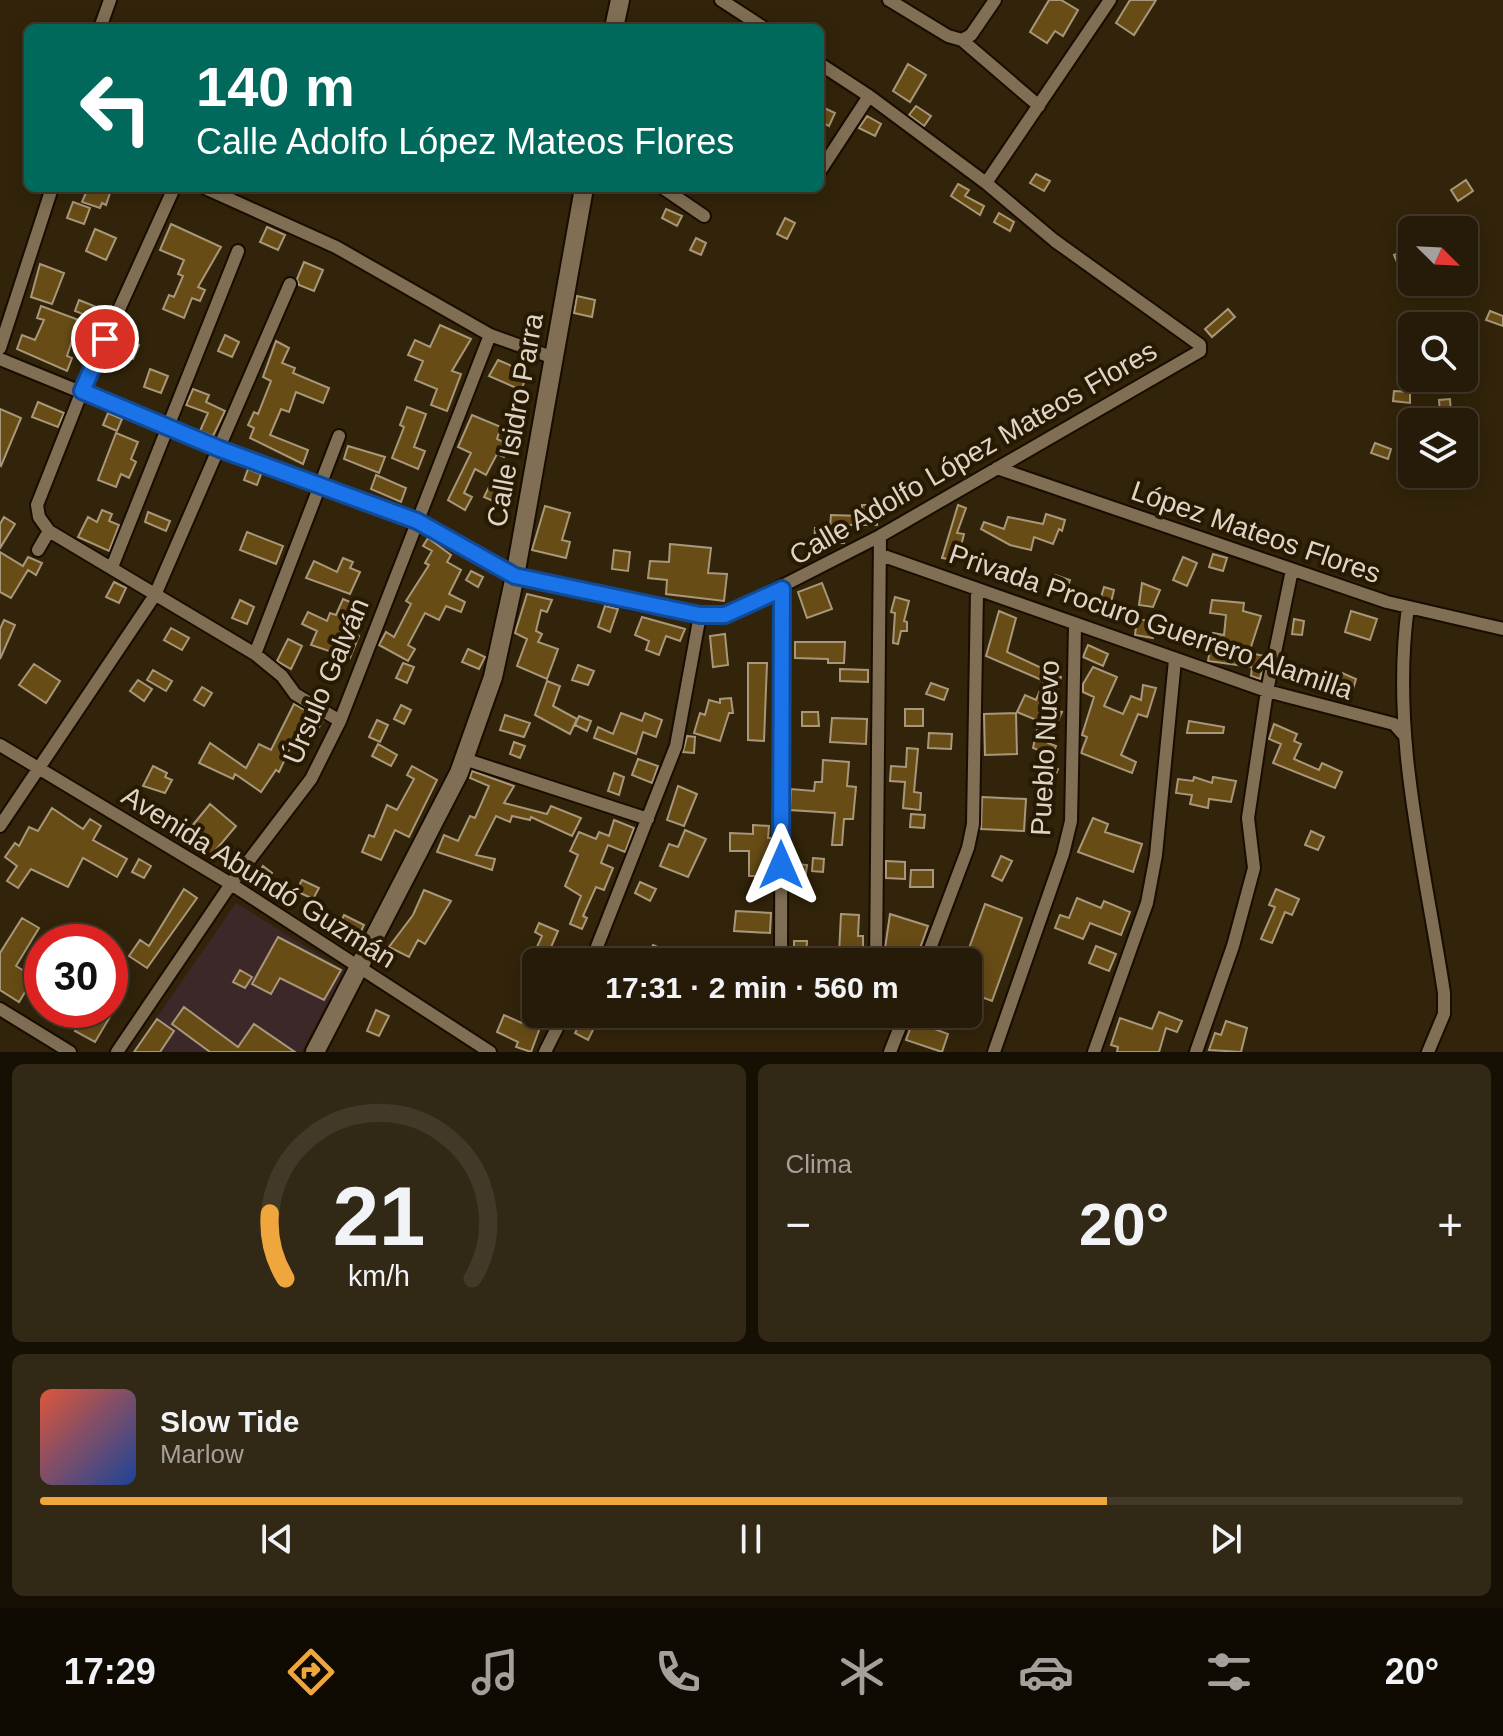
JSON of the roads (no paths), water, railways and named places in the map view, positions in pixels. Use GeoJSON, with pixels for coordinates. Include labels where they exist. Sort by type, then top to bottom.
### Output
{"type":"FeatureCollection","features":[{"type":"Feature","properties":{"kind":"street"},"geometry":{"type":"LineString","coordinates":[[101,24],[110,0]]}},
{"type":"Feature","properties":{"kind":"street"},"geometry":{"type":"LineString","coordinates":[[615,24],[620,0]]}},
{"type":"Feature","properties":{"kind":"street"},"geometry":{"type":"LineString","coordinates":[[721,0],[758,24]]}},
{"type":"Feature","properties":{"kind":"street"},"geometry":{"type":"LineString","coordinates":[[889,0],[948,36],[962,40],[1039,106]]}},
{"type":"Feature","properties":{"kind":"street"},"geometry":{"type":"LineString","coordinates":[[962,40],[971,35],[995,0]]}},
{"type":"Feature","properties":{"kind":"street"},"geometry":{"type":"LineString","coordinates":[[824,67],[986,183],[1110,0]]}},
{"type":"Feature","properties":{"kind":"street"},"geometry":{"type":"LineString","coordinates":[[824,165],[869,96]]}},
{"type":"Feature","properties":{"kind":"street","name":"Calle Adolfo López Mateos Flores"},"geometry":{"type":"LineString","coordinates":[[0,359],[220,449],[417,521],[515,576],[700,615],[725,615],[782,589],[880,536],[1200,351],[1200,345],[1055,241],[986,183]]}},
{"type":"Feature","properties":{"kind":"street"},"geometry":{"type":"LineString","coordinates":[[0,348],[51,192]]}},
{"type":"Feature","properties":{"kind":"street"},"geometry":{"type":"LineString","coordinates":[[172,192],[82,391],[37,505],[39,517],[49,531],[255,654],[282,676],[295,694],[340,721]]}},
{"type":"Feature","properties":{"kind":"street"},"geometry":{"type":"LineString","coordinates":[[214,192],[336,247],[490,335],[554,358]]}},
{"type":"Feature","properties":{"kind":"street","name":"Calle Isidro Parra"},"geometry":{"type":"LineString","coordinates":[[315,1052],[464,759],[493,677],[515,576],[583,192]]}},
{"type":"Feature","properties":{"kind":"street"},"geometry":{"type":"LineString","coordinates":[[669,192],[704,216]]}},
{"type":"Feature","properties":{"kind":"street"},"geometry":{"type":"LineString","coordinates":[[112,567],[238,251]]}},
{"type":"Feature","properties":{"kind":"street"},"geometry":{"type":"LineString","coordinates":[[0,826],[155,595],[290,284]]}},
{"type":"Feature","properties":{"kind":"street","name":"Úrsulo Galván"},"geometry":{"type":"LineString","coordinates":[[117,1052],[231,884],[311,779],[340,721],[490,335]]}},
{"type":"Feature","properties":{"kind":"street"},"geometry":{"type":"LineString","coordinates":[[255,654],[317,485],[339,436]]}},
{"type":"Feature","properties":{"kind":"street","name":"López Mateos Flores"},"geometry":{"type":"LineString","coordinates":[[997,468],[1408,607],[1503,629]]}},
{"type":"Feature","properties":{"kind":"street"},"geometry":{"type":"LineString","coordinates":[[38,550],[49,531]]}},
{"type":"Feature","properties":{"kind":"street"},"geometry":{"type":"LineString","coordinates":[[876,948],[880,536]]}},
{"type":"Feature","properties":{"kind":"street","name":"Privada Procuro Guerrero Alamilla"},"geometry":{"type":"LineString","coordinates":[[881,555],[1075,626],[1267,691],[1394,724],[1404,735]]}},
{"type":"Feature","properties":{"kind":"street"},"geometry":{"type":"LineString","coordinates":[[1196,1052],[1233,946],[1254,868],[1248,818],[1267,691],[1292,570]]}},
{"type":"Feature","properties":{"kind":"street"},"geometry":{"type":"LineString","coordinates":[[781,948],[782,589]]}},
{"type":"Feature","properties":{"kind":"street"},"geometry":{"type":"LineString","coordinates":[[930,948],[968,848],[973,824],[977,591]]}},
{"type":"Feature","properties":{"kind":"street"},"geometry":{"type":"LineString","coordinates":[[1408,607],[1403,646],[1404,735],[1444,993],[1444,1014],[1428,1052]]}},
{"type":"Feature","properties":{"kind":"street"},"geometry":{"type":"LineString","coordinates":[[597,948],[676,746],[700,615]]}},
{"type":"Feature","properties":{"kind":"street","name":"Pueblo Nuevo"},"geometry":{"type":"LineString","coordinates":[[994,1052],[1063,854],[1071,821],[1075,626]]}},
{"type":"Feature","properties":{"kind":"street"},"geometry":{"type":"LineString","coordinates":[[1094,1052],[1147,903],[1156,855],[1175,660]]}},
{"type":"Feature","properties":{"kind":"street","name":"Avenida Abundó Guzmán"},"geometry":{"type":"LineString","coordinates":[[0,745],[231,884],[490,1052]]}},
{"type":"Feature","properties":{"kind":"street"},"geometry":{"type":"LineString","coordinates":[[464,759],[648,819]]}},
{"type":"Feature","properties":{"kind":"street"},"geometry":{"type":"LineString","coordinates":[[0,1009],[70,1052]]}},
{"type":"Feature","properties":{"kind":"street"},"geometry":{"type":"LineString","coordinates":[[545,1052],[557,1028]]}},
{"type":"Feature","properties":{"kind":"street"},"geometry":{"type":"LineString","coordinates":[[890,1052],[899,1028]]}}]}
